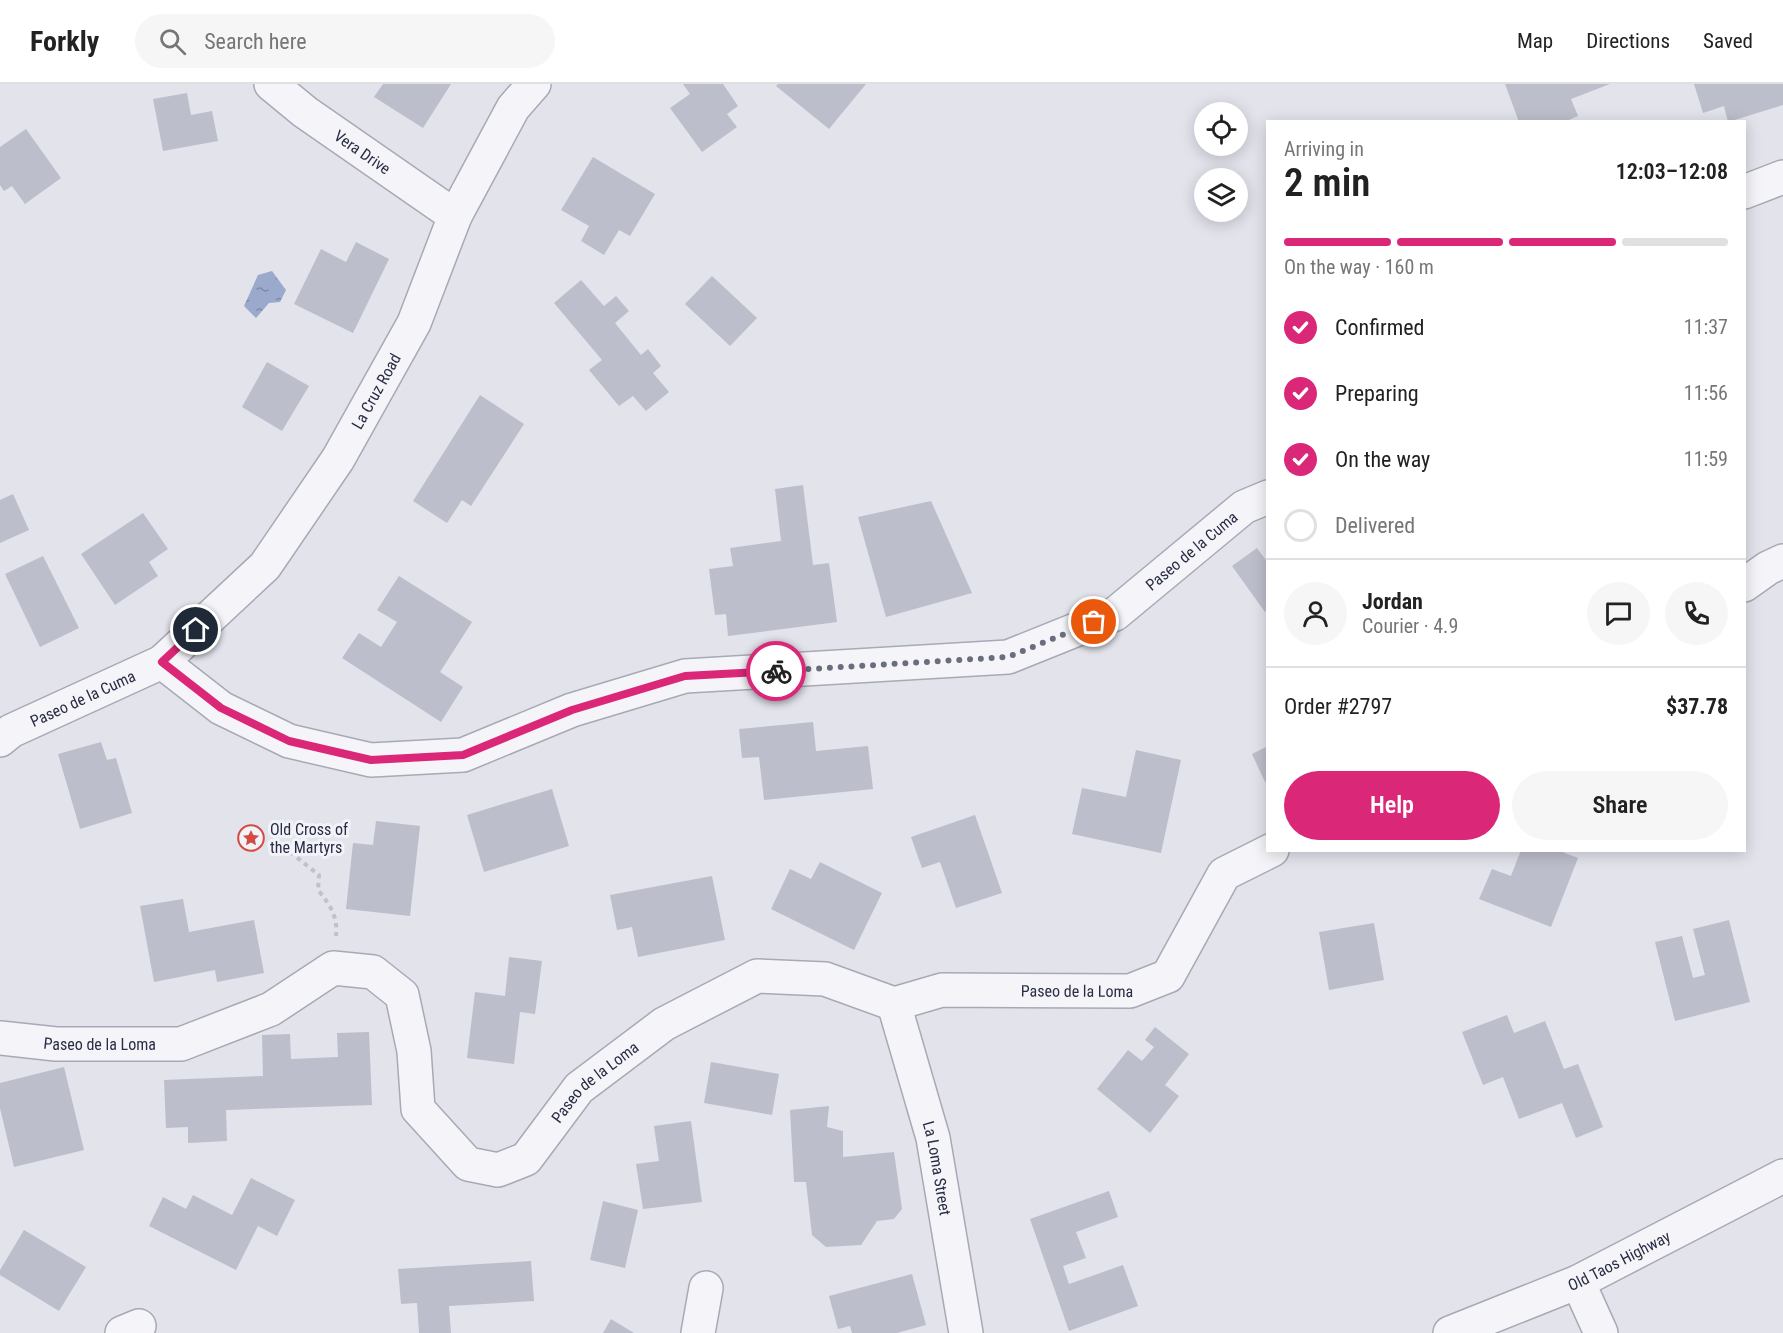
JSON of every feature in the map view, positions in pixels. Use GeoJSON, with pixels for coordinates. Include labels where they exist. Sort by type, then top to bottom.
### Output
{"type":"FeatureCollection","features":[{"type":"Feature","properties":{"kind":"street","name":"Vera Drive"},"geometry":{"type":"LineString","coordinates":[[271,84],[305,112],[455,216]]}},
{"type":"Feature","properties":{"kind":"street","name":"La Cruz Road"},"geometry":{"type":"LineString","coordinates":[[162,662],[265,566],[338,459],[414,323],[455,216],[513,108],[534,84]]}},
{"type":"Feature","properties":{"kind":"street"},"geometry":{"type":"LineString","coordinates":[[1746,191],[1783,177]]}},
{"type":"Feature","properties":{"kind":"street","name":"Paseo de la Cuma"},"geometry":{"type":"LineString","coordinates":[[0,740],[11,731],[162,662],[221,708],[289,741],[371,760],[463,755],[572,710],[685,676],[1008,657],[1115,614],[1244,507],[1266,497]]}},
{"type":"Feature","properties":{"kind":"street"},"geometry":{"type":"LineString","coordinates":[[1746,584],[1768,568],[1783,561]]}},
{"type":"Feature","properties":{"kind":"street","name":"Paseo de la Loma"},"geometry":{"type":"LineString","coordinates":[[0,1038],[56,1044],[181,1044],[271,1009],[333,968],[373,972],[402,995],[414,1051],[418,1109],[468,1164],[498,1170],[526,1160],[579,1088],[664,1024],[757,976],[825,979],[894,1004],[942,990],[1130,991],[1168,976],[1224,874],[1268,852]]}},
{"type":"Feature","properties":{"kind":"street","name":"La Loma Street"},"geometry":{"type":"LineString","coordinates":[[894,1004],[933,1138],[966,1333]]}},
{"type":"Feature","properties":{"kind":"street","name":"Old Taos Highway"},"geometry":{"type":"LineString","coordinates":[[1450,1333],[1578,1281],[1783,1176]]}},
{"type":"Feature","properties":{"kind":"street"},"geometry":{"type":"LineString","coordinates":[[1578,1281],[1601,1333]]}},
{"type":"Feature","properties":{"kind":"street"},"geometry":{"type":"LineString","coordinates":[[698,1333],[706,1288]]}},
{"type":"Feature","properties":{"kind":"path"},"geometry":{"type":"LineString","coordinates":[[290,852],[320,875],[318,890],[333,909],[337,925]]}},
{"type":"Feature","properties":{"kind":"water"},"geometry":{"type":"Polygon","coordinates":[[[272,271],[286,290],[280,302],[269,303],[256,318],[244,306],[258,275],[272,271]]]}},
{"type":"Feature","properties":{"kind":"building"},"geometry":{"type":"Polygon","coordinates":[[[383,84],[451,84],[423,128],[374,97],[383,84]]]}},
{"type":"Feature","properties":{"kind":"building"},"geometry":{"type":"Polygon","coordinates":[[[683,84],[723,84],[738,106],[727,114],[737,127],[702,152],[670,108],[690,94],[683,84]]]}},
{"type":"Feature","properties":{"kind":"building"},"geometry":{"type":"Polygon","coordinates":[[[778,84],[866,84],[829,129],[776,86],[778,84]]]}},
{"type":"Feature","properties":{"kind":"building"},"geometry":{"type":"Polygon","coordinates":[[[1505,84],[1610,84],[1571,99],[1578,116],[1569,120],[1518,120],[1505,84]]]}},
{"type":"Feature","properties":{"kind":"building"},"geometry":{"type":"Polygon","coordinates":[[[1694,84],[1783,84],[1783,105],[1734,120],[1728,120],[1724,106],[1703,113],[1694,84]]]}},
{"type":"Feature","properties":{"kind":"building"},"geometry":{"type":"Polygon","coordinates":[[[187,93],[191,115],[212,111],[218,141],[163,151],[153,99],[187,93]]]}},
{"type":"Feature","properties":{"kind":"building"},"geometry":{"type":"Polygon","coordinates":[[[26,129],[61,178],[25,204],[12,186],[4,191],[0,185],[0,147],[26,129]]]}},
{"type":"Feature","properties":{"kind":"building"},"geometry":{"type":"Polygon","coordinates":[[[593,157],[655,194],[630,236],[619,230],[604,255],[581,241],[589,226],[561,210],[593,157]]]}},
{"type":"Feature","properties":{"kind":"building"},"geometry":{"type":"Polygon","coordinates":[[[356,242],[389,259],[353,333],[294,304],[321,249],[346,262],[356,242]]]}},
{"type":"Feature","properties":{"kind":"building"},"geometry":{"type":"Polygon","coordinates":[[[712,276],[757,318],[730,346],[685,304],[712,276]]]}},
{"type":"Feature","properties":{"kind":"building"},"geometry":{"type":"Polygon","coordinates":[[[581,280],[604,306],[616,296],[629,311],[615,323],[641,355],[648,349],[661,366],[653,373],[669,392],[646,411],[633,396],[619,406],[589,370],[602,360],[554,303],[581,280]]]}},
{"type":"Feature","properties":{"kind":"building"},"geometry":{"type":"Polygon","coordinates":[[[267,362],[309,386],[282,431],[242,407],[267,362]]]}},
{"type":"Feature","properties":{"kind":"building"},"geometry":{"type":"Polygon","coordinates":[[[480,395],[524,424],[471,506],[462,500],[447,523],[413,501],[480,395]]]}},
{"type":"Feature","properties":{"kind":"building"},"geometry":{"type":"Polygon","coordinates":[[[803,485],[813,565],[829,563],[837,622],[728,636],[726,614],[715,615],[709,569],[733,566],[730,548],[781,541],[775,489],[803,485]]]}},
{"type":"Feature","properties":{"kind":"building"},"geometry":{"type":"Polygon","coordinates":[[[13,494],[29,530],[0,543],[0,500],[13,494]]]}},
{"type":"Feature","properties":{"kind":"building"},"geometry":{"type":"Polygon","coordinates":[[[931,501],[972,593],[886,617],[858,517],[931,501]]]}},
{"type":"Feature","properties":{"kind":"building"},"geometry":{"type":"Polygon","coordinates":[[[143,513],[168,549],[149,562],[158,576],[115,605],[81,554],[143,513]]]}},
{"type":"Feature","properties":{"kind":"building"},"geometry":{"type":"Polygon","coordinates":[[[1257,548],[1266,560],[1266,611],[1265,612],[1232,566],[1257,548]]]}},
{"type":"Feature","properties":{"kind":"building"},"geometry":{"type":"Polygon","coordinates":[[[43,556],[79,628],[40,647],[5,574],[43,556]]]}},
{"type":"Feature","properties":{"kind":"building"},"geometry":{"type":"Polygon","coordinates":[[[399,576],[472,622],[440,672],[463,687],[441,722],[342,658],[359,633],[381,647],[397,622],[377,610],[399,576]]]}},
{"type":"Feature","properties":{"kind":"building"},"geometry":{"type":"Polygon","coordinates":[[[813,722],[816,751],[868,746],[873,789],[764,800],[759,757],[742,758],[739,729],[813,722]]]}},
{"type":"Feature","properties":{"kind":"building"},"geometry":{"type":"Polygon","coordinates":[[[101,742],[107,760],[116,758],[132,813],[80,829],[58,754],[101,742]]]}},
{"type":"Feature","properties":{"kind":"building"},"geometry":{"type":"Polygon","coordinates":[[[1266,747],[1266,782],[1265,782],[1252,754],[1266,747]]]}},
{"type":"Feature","properties":{"kind":"building"},"geometry":{"type":"Polygon","coordinates":[[[1136,750],[1181,760],[1161,853],[1072,834],[1082,788],[1126,797],[1136,750]]]}},
{"type":"Feature","properties":{"kind":"building"},"geometry":{"type":"Polygon","coordinates":[[[552,789],[569,846],[484,872],[467,815],[552,789]]]}},
{"type":"Feature","properties":{"kind":"building"},"geometry":{"type":"Polygon","coordinates":[[[975,815],[1002,893],[956,908],[940,862],[922,868],[911,837],[975,815]]]}},
{"type":"Feature","properties":{"kind":"building"},"geometry":{"type":"Polygon","coordinates":[[[376,821],[420,826],[410,916],[346,909],[353,843],[373,845],[376,821]]]}},
{"type":"Feature","properties":{"kind":"building"},"geometry":{"type":"Polygon","coordinates":[[[1520,852],[1562,852],[1578,858],[1551,927],[1479,899],[1492,869],[1511,876],[1520,852]]]}},
{"type":"Feature","properties":{"kind":"building"},"geometry":{"type":"Polygon","coordinates":[[[820,862],[882,893],[854,950],[771,909],[790,869],[811,879],[820,862]]]}},
{"type":"Feature","properties":{"kind":"building"},"geometry":{"type":"Polygon","coordinates":[[[712,876],[725,940],[638,957],[632,927],[617,930],[610,895],[712,876]]]}},
{"type":"Feature","properties":{"kind":"building"},"geometry":{"type":"Polygon","coordinates":[[[183,899],[189,932],[254,920],[264,973],[217,982],[215,970],[154,982],[140,906],[183,899]]]}},
{"type":"Feature","properties":{"kind":"building"},"geometry":{"type":"Polygon","coordinates":[[[1729,920],[1750,1002],[1675,1021],[1655,942],[1682,936],[1693,978],[1705,975],[1693,929],[1729,920]]]}},
{"type":"Feature","properties":{"kind":"building"},"geometry":{"type":"Polygon","coordinates":[[[1374,923],[1384,980],[1329,990],[1319,932],[1374,923]]]}},
{"type":"Feature","properties":{"kind":"building"},"geometry":{"type":"Polygon","coordinates":[[[509,957],[542,961],[535,1014],[520,1012],[514,1064],[467,1058],[475,992],[505,996],[509,957]]]}},
{"type":"Feature","properties":{"kind":"building"},"geometry":{"type":"Polygon","coordinates":[[[1507,1015],[1514,1033],[1545,1021],[1564,1069],[1578,1064],[1603,1127],[1576,1138],[1562,1103],[1519,1119],[1503,1077],[1483,1085],[1462,1032],[1507,1015]]]}},
{"type":"Feature","properties":{"kind":"building"},"geometry":{"type":"Polygon","coordinates":[[[1155,1027],[1189,1054],[1165,1085],[1179,1096],[1150,1133],[1097,1089],[1128,1050],[1142,1061],[1154,1047],[1145,1040],[1155,1027]]]}},
{"type":"Feature","properties":{"kind":"building"},"geometry":{"type":"Polygon","coordinates":[[[369,1032],[372,1105],[226,1110],[227,1141],[188,1143],[188,1127],[166,1128],[164,1080],[263,1076],[262,1035],[290,1034],[291,1059],[338,1057],[337,1033],[369,1032]]]}},
{"type":"Feature","properties":{"kind":"building"},"geometry":{"type":"Polygon","coordinates":[[[711,1062],[779,1074],[772,1115],[704,1103],[711,1062]]]}},
{"type":"Feature","properties":{"kind":"building"},"geometry":{"type":"Polygon","coordinates":[[[64,1067],[84,1150],[14,1167],[0,1108],[0,1083],[64,1067]]]}},
{"type":"Feature","properties":{"kind":"building"},"geometry":{"type":"Polygon","coordinates":[[[829,1106],[827,1127],[843,1131],[843,1157],[894,1152],[902,1209],[894,1219],[877,1221],[861,1245],[826,1247],[812,1235],[806,1182],[794,1182],[790,1110],[829,1106]]]}},
{"type":"Feature","properties":{"kind":"building"},"geometry":{"type":"Polygon","coordinates":[[[691,1121],[702,1202],[643,1209],[636,1164],[659,1161],[654,1126],[691,1121]]]}},
{"type":"Feature","properties":{"kind":"building"},"geometry":{"type":"Polygon","coordinates":[[[251,1178],[295,1200],[277,1236],[258,1226],[236,1270],[149,1226],[163,1197],[186,1209],[193,1195],[232,1215],[251,1178]]]}},
{"type":"Feature","properties":{"kind":"building"},"geometry":{"type":"Polygon","coordinates":[[[1109,1191],[1118,1217],[1076,1232],[1086,1258],[1063,1266],[1069,1284],[1123,1265],[1138,1306],[1069,1331],[1030,1219],[1109,1191]]]}},
{"type":"Feature","properties":{"kind":"building"},"geometry":{"type":"Polygon","coordinates":[[[603,1201],[638,1210],[625,1268],[590,1260],[603,1201]]]}},
{"type":"Feature","properties":{"kind":"building"},"geometry":{"type":"Polygon","coordinates":[[[24,1230],[86,1267],[59,1311],[0,1275],[0,1270],[24,1230]]]}},
{"type":"Feature","properties":{"kind":"building"},"geometry":{"type":"Polygon","coordinates":[[[531,1261],[534,1301],[449,1306],[451,1333],[419,1333],[417,1303],[401,1304],[398,1269],[531,1261]]]}},
{"type":"Feature","properties":{"kind":"building"},"geometry":{"type":"Polygon","coordinates":[[[912,1274],[926,1325],[897,1333],[852,1333],[850,1326],[838,1329],[829,1296],[912,1274]]]}},
{"type":"Feature","properties":{"kind":"building"},"geometry":{"type":"Polygon","coordinates":[[[611,1319],[634,1333],[603,1333],[611,1319]]]}},
{"type":"Feature","properties":{"kind":"way so far"},"geometry":{"type":"LineString","coordinates":[[776,671],[1008,657],[1094,622]]}},
{"type":"Feature","properties":{"kind":"place","name":"Old Cross of the Martyrs"},"geometry":{"type":"Point","coordinates":[251,838]}},
{"type":"Feature","properties":{"kind":"route"},"geometry":{"type":"LineString","coordinates":[[196,630],[162,662],[221,708],[289,741],[371,760],[463,755],[572,710],[685,676],[776,671]]}}]}
